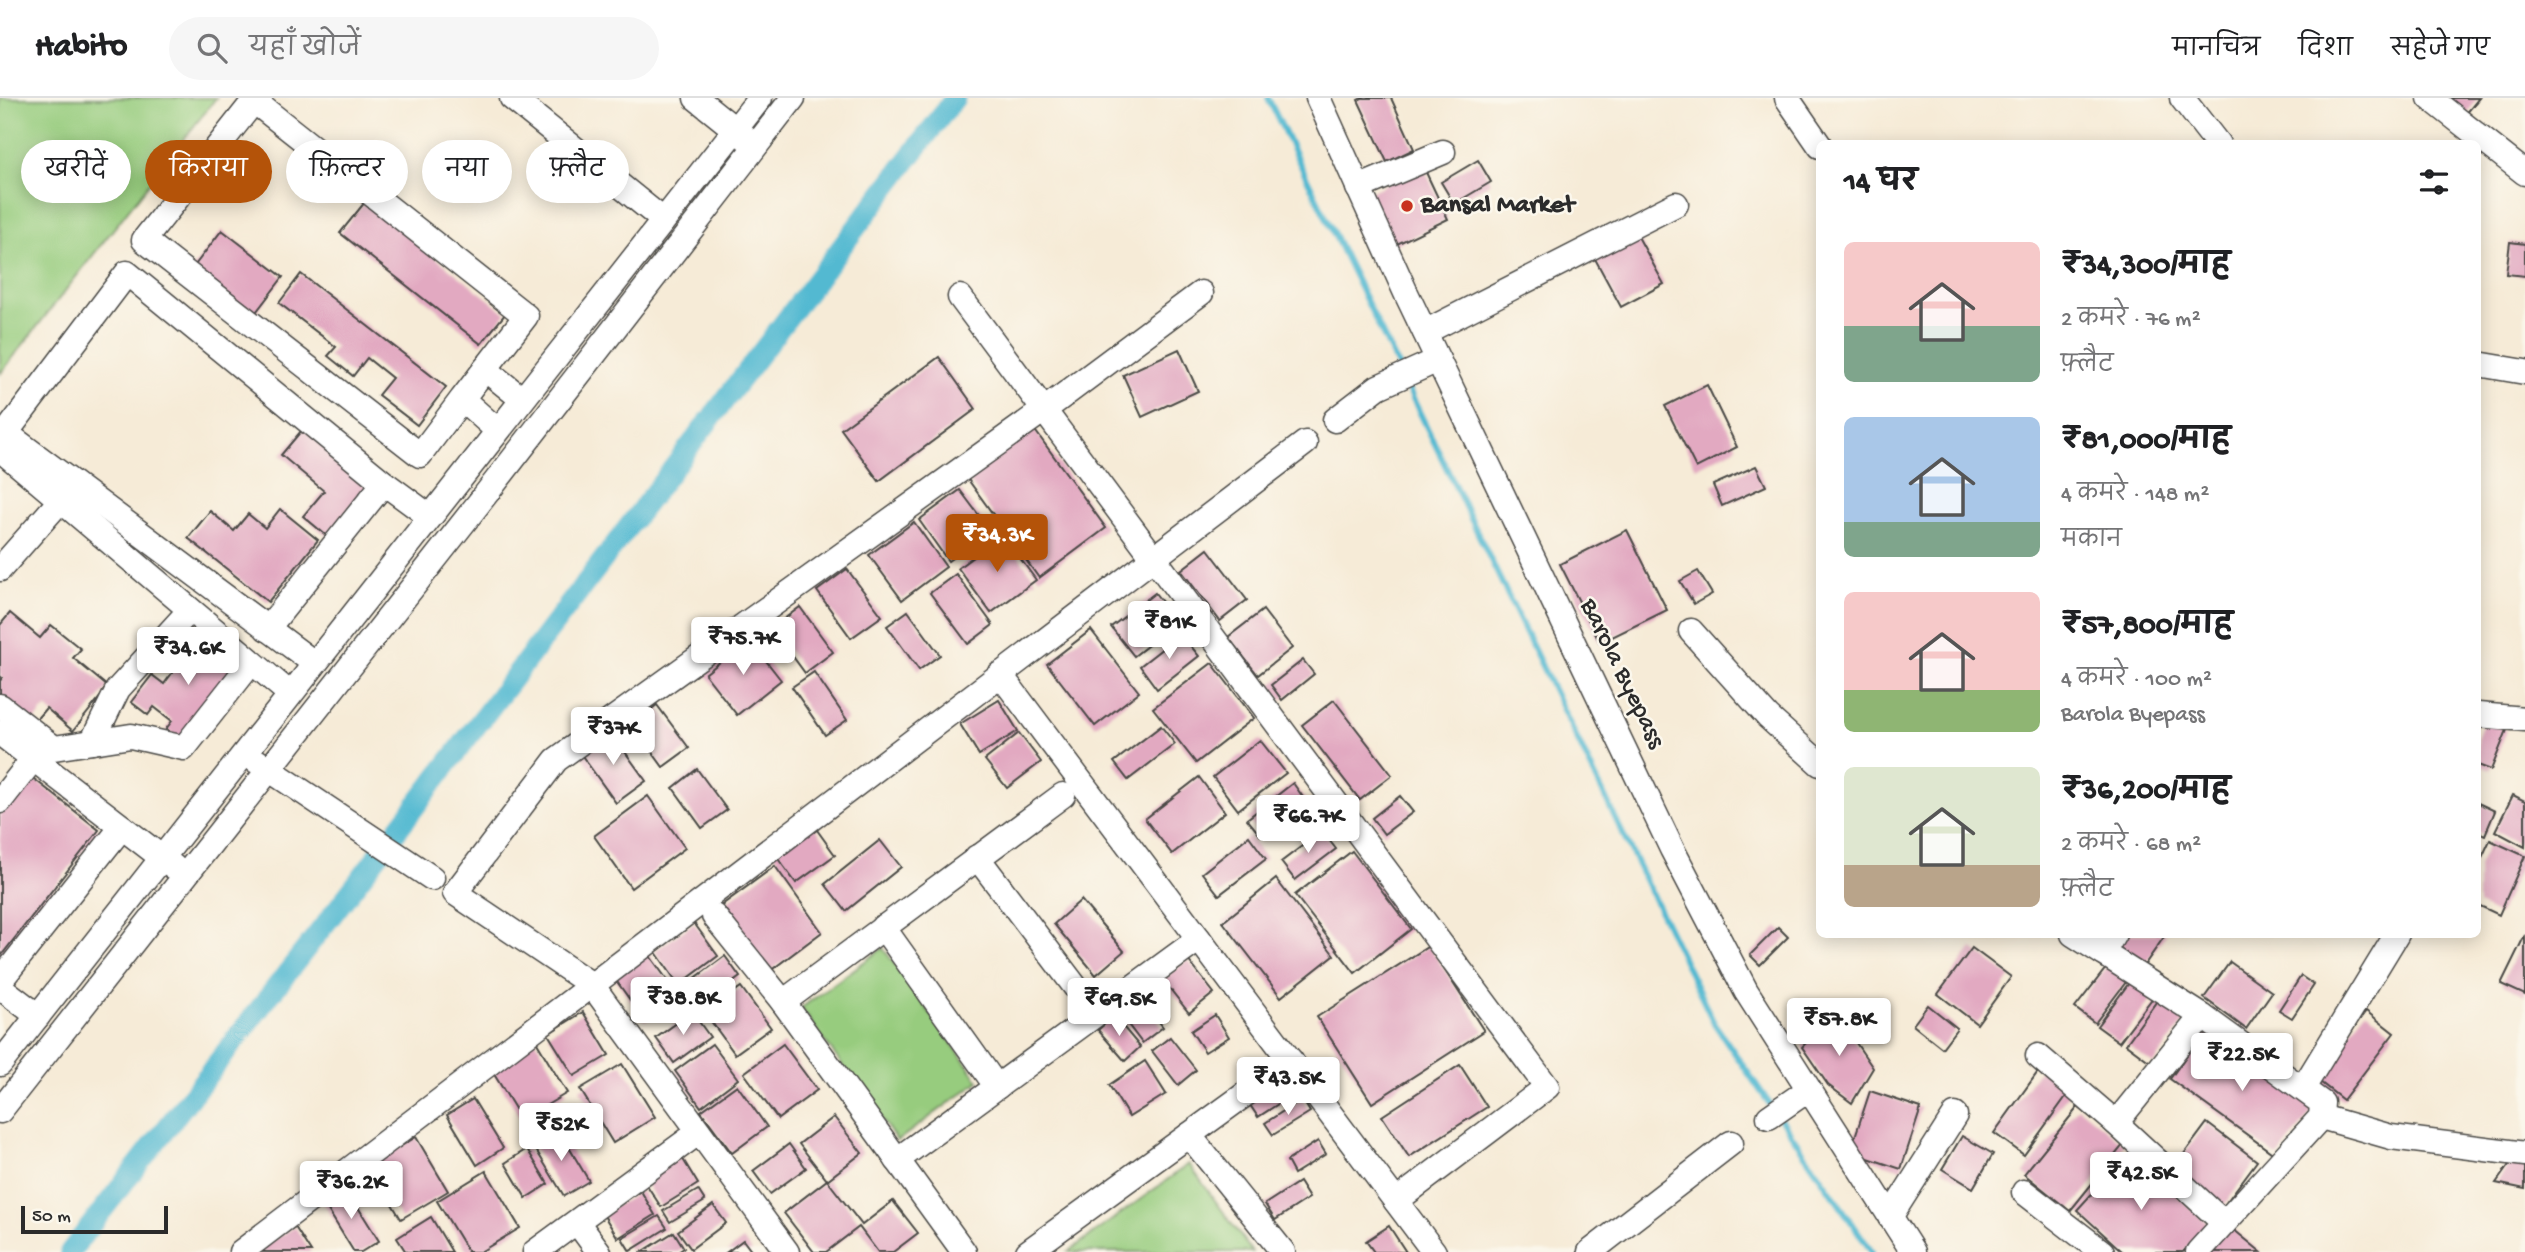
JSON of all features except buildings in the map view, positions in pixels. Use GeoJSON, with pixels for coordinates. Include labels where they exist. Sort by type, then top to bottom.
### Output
{"type":"FeatureCollection","features":[{"type":"Feature","properties":{"kind":"street"},"geometry":{"type":"LineString","coordinates":[[512,98],[663,220]]}},
{"type":"Feature","properties":{"kind":"street"},"geometry":{"type":"LineString","coordinates":[[696,98],[756,146]]}},
{"type":"Feature","properties":{"kind":"street"},"geometry":{"type":"LineString","coordinates":[[0,1111],[793,98]]}},
{"type":"Feature","properties":{"kind":"street","name":"Barola Byepass"},"geometry":{"type":"LineString","coordinates":[[1318,98],[1424,332],[1431,364],[1672,849],[1746,991],[1913,1252]]}},
{"type":"Feature","properties":{"kind":"street"},"geometry":{"type":"LineString","coordinates":[[1787,98],[1816,140]]}},
{"type":"Feature","properties":{"kind":"street"},"geometry":{"type":"LineString","coordinates":[[2182,98],[2215,140]]}},
{"type":"Feature","properties":{"kind":"street"},"geometry":{"type":"LineString","coordinates":[[2430,98],[2525,173]]}},
{"type":"Feature","properties":{"kind":"street"},"geometry":{"type":"LineString","coordinates":[[0,1064],[735,129],[753,100],[775,121]]}},
{"type":"Feature","properties":{"kind":"street"},"geometry":{"type":"LineString","coordinates":[[254,101],[526,316],[461,399],[420,455],[144,240],[254,101]]}},
{"type":"Feature","properties":{"kind":"street"},"geometry":{"type":"LineString","coordinates":[[1358,188],[1443,152]]}},
{"type":"Feature","properties":{"kind":"street"},"geometry":{"type":"LineString","coordinates":[[1424,332],[1676,204]]}},
{"type":"Feature","properties":{"kind":"street"},"geometry":{"type":"LineString","coordinates":[[314,663],[6,433],[127,273],[384,483],[429,516]]}},
{"type":"Feature","properties":{"kind":"street"},"geometry":{"type":"LineString","coordinates":[[787,1252],[592,985],[455,893],[556,760],[1044,410],[1201,293]]}},
{"type":"Feature","properties":{"kind":"street"},"geometry":{"type":"LineString","coordinates":[[960,297],[1547,1087],[1396,1201]]}},
{"type":"Feature","properties":{"kind":"street"},"geometry":{"type":"LineString","coordinates":[[1335,420],[1378,387],[1431,364]]}},
{"type":"Feature","properties":{"kind":"street"},"geometry":{"type":"LineString","coordinates":[[2481,364],[2525,372]]}},
{"type":"Feature","properties":{"kind":"street"},"geometry":{"type":"LineString","coordinates":[[485,369],[522,399]]}},
{"type":"Feature","properties":{"kind":"street"},"geometry":{"type":"LineString","coordinates":[[461,399],[497,430]]}},
{"type":"Feature","properties":{"kind":"street"},"geometry":{"type":"LineString","coordinates":[[241,1252],[1305,443]]}},
{"type":"Feature","properties":{"kind":"street"},"geometry":{"type":"LineString","coordinates":[[0,449],[289,694]]}},
{"type":"Feature","properties":{"kind":"street"},"geometry":{"type":"LineString","coordinates":[[267,629],[384,483]]}},
{"type":"Feature","properties":{"kind":"street"},"geometry":{"type":"LineString","coordinates":[[0,569],[60,501]]}},
{"type":"Feature","properties":{"kind":"street"},"geometry":{"type":"LineString","coordinates":[[92,742],[118,689],[190,610]]}},
{"type":"Feature","properties":{"kind":"street"},"geometry":{"type":"LineString","coordinates":[[1691,631],[1768,717],[1816,760]]}},
{"type":"Feature","properties":{"kind":"street"},"geometry":{"type":"LineString","coordinates":[[0,706],[54,748],[131,736],[184,748],[251,663]]}},
{"type":"Feature","properties":{"kind":"street"},"geometry":{"type":"LineString","coordinates":[[1000,674],[1434,1252]]}},
{"type":"Feature","properties":{"kind":"street"},"geometry":{"type":"LineString","coordinates":[[2481,715],[2525,719]]}},
{"type":"Feature","properties":{"kind":"street"},"geometry":{"type":"LineString","coordinates":[[0,733],[185,876]]}},
{"type":"Feature","properties":{"kind":"street"},"geometry":{"type":"LineString","coordinates":[[243,753],[432,878]]}},
{"type":"Feature","properties":{"kind":"street"},"geometry":{"type":"LineString","coordinates":[[0,801],[33,759]]}},
{"type":"Feature","properties":{"kind":"street"},"geometry":{"type":"LineString","coordinates":[[783,1002],[1063,795]]}},
{"type":"Feature","properties":{"kind":"street"},"geometry":{"type":"LineString","coordinates":[[0,981],[122,827]]}},
{"type":"Feature","properties":{"kind":"street"},"geometry":{"type":"LineString","coordinates":[[977,857],[1096,1014]]}},
{"type":"Feature","properties":{"kind":"street"},"geometry":{"type":"LineString","coordinates":[[714,916],[783,1002],[964,1252]]}},
{"type":"Feature","properties":{"kind":"street"},"geometry":{"type":"LineString","coordinates":[[883,927],[997,1087]]}},
{"type":"Feature","properties":{"kind":"street"},"geometry":{"type":"LineString","coordinates":[[2087,938],[2109,944],[2202,1016],[2322,1102],[2321,1117],[2198,1252]]}},
{"type":"Feature","properties":{"kind":"street"},"geometry":{"type":"LineString","coordinates":[[2303,1088],[2396,938]]}},
{"type":"Feature","properties":{"kind":"street"},"geometry":{"type":"LineString","coordinates":[[897,1160],[1199,939]]}},
{"type":"Feature","properties":{"kind":"street"},"geometry":{"type":"LineString","coordinates":[[0,987],[38,1016]]}},
{"type":"Feature","properties":{"kind":"street"},"geometry":{"type":"LineString","coordinates":[[2116,1123],[2202,1016]]}},
{"type":"Feature","properties":{"kind":"street"},"geometry":{"type":"LineString","coordinates":[[2038,1055],[2224,1223]]}},
{"type":"Feature","properties":{"kind":"street"},"geometry":{"type":"LineString","coordinates":[[1027,1252],[1291,1061]]}},
{"type":"Feature","properties":{"kind":"street"},"geometry":{"type":"LineString","coordinates":[[1769,1117],[1808,1090]]}},
{"type":"Feature","properties":{"kind":"street"},"geometry":{"type":"LineString","coordinates":[[1890,1217],[1955,1115]]}},
{"type":"Feature","properties":{"kind":"street"},"geometry":{"type":"LineString","coordinates":[[2321,1117],[2391,1137],[2525,1154]]}},
{"type":"Feature","properties":{"kind":"street"},"geometry":{"type":"LineString","coordinates":[[535,1252],[699,1132]]}},
{"type":"Feature","properties":{"kind":"street"},"geometry":{"type":"LineString","coordinates":[[1189,1135],[1283,1252]]}},
{"type":"Feature","properties":{"kind":"street"},"geometry":{"type":"LineString","coordinates":[[1592,1251],[1731,1143]]}},
{"type":"Feature","properties":{"kind":"street"},"geometry":{"type":"LineString","coordinates":[[2024,1192],[2102,1252]]}},
{"type":"Feature","properties":{"kind":"street"},"geometry":{"type":"LineString","coordinates":[[577,1222],[599,1252]]}},
{"type":"Feature","properties":{"kind":"green space"},"geometry":{"type":"Polygon","coordinates":[[[0,98],[216,98],[183,140],[145,140],[145,189],[0,374],[0,98]]]}},
{"type":"Feature","properties":{"kind":"green space"},"geometry":{"type":"Polygon","coordinates":[[[883,948],[979,1081],[897,1141],[801,1008],[883,948]]]}},
{"type":"Feature","properties":{"kind":"green space"},"geometry":{"type":"Polygon","coordinates":[[[1189,1164],[1252,1252],[1068,1252],[1189,1164]]]}},
{"type":"Feature","properties":{"kind":"waterway"},"geometry":{"type":"LineString","coordinates":[[70,1252],[347,896],[955,98]]}},
{"type":"Feature","properties":{"kind":"waterway"},"geometry":{"type":"LineString","coordinates":[[1268,98],[1400,370]]}},
{"type":"Feature","properties":{"kind":"waterway"},"geometry":{"type":"LineString","coordinates":[[1404,380],[1714,1023],[1773,1109]]}},
{"type":"Feature","properties":{"kind":"waterway"},"geometry":{"type":"LineString","coordinates":[[1780,1118],[1872,1252]]}},
{"type":"Feature","properties":{"kind":"place","name":"Bansal Market"},"geometry":{"type":"Point","coordinates":[1407,206]}}]}
